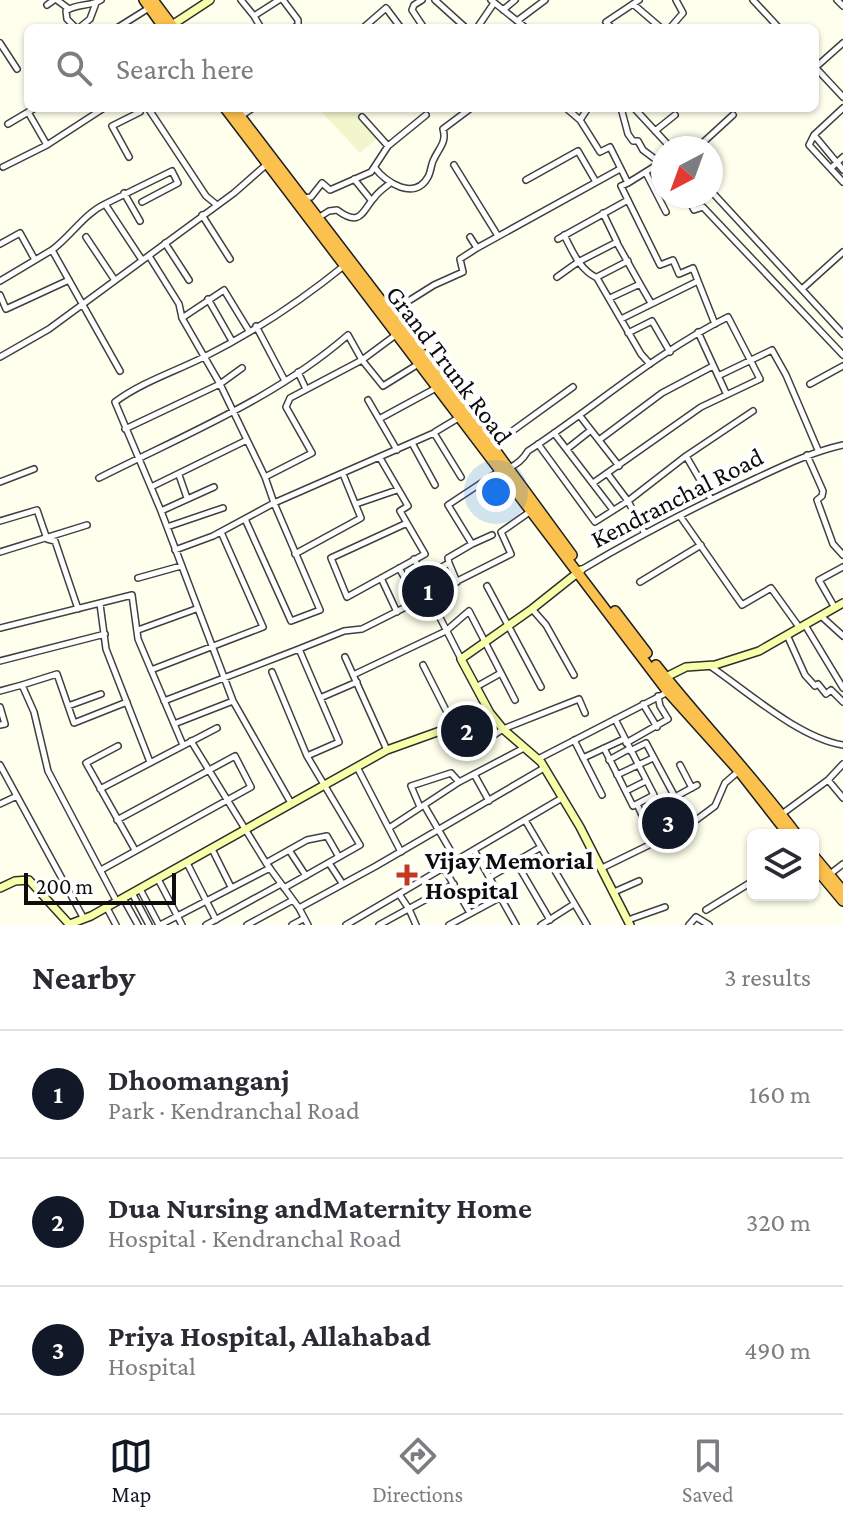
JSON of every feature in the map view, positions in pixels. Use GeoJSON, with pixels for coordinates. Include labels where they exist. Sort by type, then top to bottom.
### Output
{"type":"FeatureCollection","features":[{"type":"Feature","properties":{"kind":"highway"},"geometry":{"type":"LineString","coordinates":[[149,3],[166,24]]}},
{"type":"Feature","properties":{"kind":"highway","name":"Grand Trunk Road"},"geometry":{"type":"LineString","coordinates":[[228,112],[267,164],[390,312],[492,446],[532,510],[668,692],[742,768],[785,829]]}},
{"type":"Feature","properties":{"kind":"highway","name":"Grand Trunk Road"},"geometry":{"type":"LineString","coordinates":[[237,112],[302,197],[345,265],[461,417],[561,537],[580,572],[793,829]]}},
{"type":"Feature","properties":{"kind":"highway"},"geometry":{"type":"LineString","coordinates":[[819,862],[843,891]]}},
{"type":"Feature","properties":{"kind":"highway"},"geometry":{"type":"LineString","coordinates":[[819,872],[843,901]]}},
{"type":"Feature","properties":{"kind":"street"},"geometry":{"type":"LineString","coordinates":[[47,5],[56,0],[69,9]]}},
{"type":"Feature","properties":{"kind":"street"},"geometry":{"type":"LineString","coordinates":[[174,24],[210,0]]}},
{"type":"Feature","properties":{"kind":"street"},"geometry":{"type":"LineString","coordinates":[[241,0],[259,24]]}},
{"type":"Feature","properties":{"kind":"street"},"geometry":{"type":"LineString","coordinates":[[254,16],[281,0],[298,24]]}},
{"type":"Feature","properties":{"kind":"street"},"geometry":{"type":"LineString","coordinates":[[421,24],[412,10],[422,0]]}},
{"type":"Feature","properties":{"kind":"street"},"geometry":{"type":"LineString","coordinates":[[435,0],[462,24]]}},
{"type":"Feature","properties":{"kind":"street"},"geometry":{"type":"LineString","coordinates":[[503,10],[515,0]]}},
{"type":"Feature","properties":{"kind":"street"},"geometry":{"type":"LineString","coordinates":[[517,21],[545,0]]}},
{"type":"Feature","properties":{"kind":"street"},"geometry":{"type":"LineString","coordinates":[[673,24],[683,13],[676,0]]}},
{"type":"Feature","properties":{"kind":"street"},"geometry":{"type":"LineString","coordinates":[[753,0],[775,24]]}},
{"type":"Feature","properties":{"kind":"street"},"geometry":{"type":"LineString","coordinates":[[837,0],[843,6]]}},
{"type":"Feature","properties":{"kind":"street"},"geometry":{"type":"LineString","coordinates":[[73,24],[67,19],[66,11],[82,4],[98,2]]}},
{"type":"Feature","properties":{"kind":"street"},"geometry":{"type":"LineString","coordinates":[[83,24],[90,19],[98,2]]}},
{"type":"Feature","properties":{"kind":"street"},"geometry":{"type":"LineString","coordinates":[[479,24],[492,2],[521,24]]}},
{"type":"Feature","properties":{"kind":"street"},"geometry":{"type":"LineString","coordinates":[[603,24],[636,2],[657,24]]}},
{"type":"Feature","properties":{"kind":"street"},"geometry":{"type":"LineString","coordinates":[[122,24],[149,3]]}},
{"type":"Feature","properties":{"kind":"street"},"geometry":{"type":"LineString","coordinates":[[368,24],[386,8],[398,24]]}},
{"type":"Feature","properties":{"kind":"street"},"geometry":{"type":"LineString","coordinates":[[0,43],[17,69]]}},
{"type":"Feature","properties":{"kind":"street"},"geometry":{"type":"LineString","coordinates":[[819,64],[843,43]]}},
{"type":"Feature","properties":{"kind":"street"},"geometry":{"type":"LineString","coordinates":[[819,71],[843,97]]}},
{"type":"Feature","properties":{"kind":"street"},"geometry":{"type":"LineString","coordinates":[[843,108],[814,135],[809,145],[843,182]]}},
{"type":"Feature","properties":{"kind":"street"},"geometry":{"type":"LineString","coordinates":[[8,124],[28,112],[47,145]]}},
{"type":"Feature","properties":{"kind":"street"},"geometry":{"type":"LineString","coordinates":[[3,167],[47,145],[98,112]]}},
{"type":"Feature","properties":{"kind":"street"},"geometry":{"type":"LineString","coordinates":[[129,157],[112,126],[140,112]]}},
{"type":"Feature","properties":{"kind":"street"},"geometry":{"type":"LineString","coordinates":[[151,112],[206,196],[217,205]]}},
{"type":"Feature","properties":{"kind":"street"},"geometry":{"type":"LineString","coordinates":[[375,168],[389,184],[400,188],[421,184],[428,178],[433,160],[443,143],[443,129],[466,112]]}},
{"type":"Feature","properties":{"kind":"street"},"geometry":{"type":"LineString","coordinates":[[571,112],[580,120],[600,152],[610,147],[628,183]]}},
{"type":"Feature","properties":{"kind":"street"},"geometry":{"type":"LineString","coordinates":[[580,120],[585,112]]}},
{"type":"Feature","properties":{"kind":"street"},"geometry":{"type":"LineString","coordinates":[[622,112],[628,134],[651,156]]}},
{"type":"Feature","properties":{"kind":"street"},"geometry":{"type":"LineString","coordinates":[[638,112],[660,136]]}},
{"type":"Feature","properties":{"kind":"street"},"geometry":{"type":"LineString","coordinates":[[302,197],[306,200],[311,197],[322,183],[330,190],[375,168],[388,146],[426,115]]}},
{"type":"Feature","properties":{"kind":"street"},"geometry":{"type":"LineString","coordinates":[[655,131],[675,115]]}},
{"type":"Feature","properties":{"kind":"street"},"geometry":{"type":"LineString","coordinates":[[710,136],[733,115]]}},
{"type":"Feature","properties":{"kind":"street"},"geometry":{"type":"LineString","coordinates":[[362,117],[388,146]]}},
{"type":"Feature","properties":{"kind":"street"},"geometry":{"type":"LineString","coordinates":[[814,135],[843,170]]}},
{"type":"Feature","properties":{"kind":"street"},"geometry":{"type":"LineString","coordinates":[[526,180],[578,151],[596,182]]}},
{"type":"Feature","properties":{"kind":"street"},"geometry":{"type":"LineString","coordinates":[[831,168],[843,157]]}},
{"type":"Feature","properties":{"kind":"street"},"geometry":{"type":"LineString","coordinates":[[0,357],[49,329],[217,205],[267,164]]}},
{"type":"Feature","properties":{"kind":"street"},"geometry":{"type":"LineString","coordinates":[[454,165],[498,236]]}},
{"type":"Feature","properties":{"kind":"street"},"geometry":{"type":"LineString","coordinates":[[390,312],[434,285],[463,272],[460,259],[477,248],[620,169]]}},
{"type":"Feature","properties":{"kind":"street"},"geometry":{"type":"LineString","coordinates":[[651,170],[621,186],[660,265],[673,260],[679,274],[693,268],[715,324]]}},
{"type":"Feature","properties":{"kind":"street"},"geometry":{"type":"LineString","coordinates":[[0,281],[69,238],[91,211],[172,171],[178,183],[142,202]]}},
{"type":"Feature","properties":{"kind":"street"},"geometry":{"type":"LineString","coordinates":[[646,173],[666,212]]}},
{"type":"Feature","properties":{"kind":"street"},"geometry":{"type":"LineString","coordinates":[[354,179],[371,200]]}},
{"type":"Feature","properties":{"kind":"street"},"geometry":{"type":"LineString","coordinates":[[315,220],[329,211],[337,210],[347,217],[356,217],[367,210],[371,200],[389,184]]}},
{"type":"Feature","properties":{"kind":"street"},"geometry":{"type":"LineString","coordinates":[[124,193],[140,221]]}},
{"type":"Feature","properties":{"kind":"street"},"geometry":{"type":"LineString","coordinates":[[628,200],[561,237],[578,262],[597,278],[628,333],[650,364]]}},
{"type":"Feature","properties":{"kind":"street"},"geometry":{"type":"LineString","coordinates":[[105,204],[142,260]]}},
{"type":"Feature","properties":{"kind":"street"},"geometry":{"type":"LineString","coordinates":[[723,204],[843,334]]}},
{"type":"Feature","properties":{"kind":"street"},"geometry":{"type":"LineString","coordinates":[[704,208],[843,355]]}},
{"type":"Feature","properties":{"kind":"street"},"geometry":{"type":"LineString","coordinates":[[603,213],[651,303]]}},
{"type":"Feature","properties":{"kind":"street"},"geometry":{"type":"LineString","coordinates":[[202,215],[230,259]]}},
{"type":"Feature","properties":{"kind":"street"},"geometry":{"type":"LineString","coordinates":[[0,244],[20,233],[35,260]]}},
{"type":"Feature","properties":{"kind":"street"},"geometry":{"type":"LineString","coordinates":[[86,237],[114,279]]}},
{"type":"Feature","properties":{"kind":"street"},"geometry":{"type":"LineString","coordinates":[[470,237],[477,248]]}},
{"type":"Feature","properties":{"kind":"street"},"geometry":{"type":"LineString","coordinates":[[557,277],[617,242]]}},
{"type":"Feature","properties":{"kind":"street"},"geometry":{"type":"LineString","coordinates":[[165,243],[189,280]]}},
{"type":"Feature","properties":{"kind":"street"},"geometry":{"type":"LineString","coordinates":[[52,250],[120,371]]}},
{"type":"Feature","properties":{"kind":"street"},"geometry":{"type":"LineString","coordinates":[[802,289],[843,252]]}},
{"type":"Feature","properties":{"kind":"street"},"geometry":{"type":"LineString","coordinates":[[149,256],[179,304],[182,318],[220,384],[265,477],[320,610],[291,621],[245,519]]}},
{"type":"Feature","properties":{"kind":"street"},"geometry":{"type":"LineString","coordinates":[[597,278],[628,261]]}},
{"type":"Feature","properties":{"kind":"street"},"geometry":{"type":"LineString","coordinates":[[292,804],[233,701],[161,511],[115,402],[131,390],[205,356],[303,299],[345,265]]}},
{"type":"Feature","properties":{"kind":"street"},"geometry":{"type":"LineString","coordinates":[[0,295],[6,309],[69,280]]}},
{"type":"Feature","properties":{"kind":"street"},"geometry":{"type":"LineString","coordinates":[[621,319],[698,281]]}},
{"type":"Feature","properties":{"kind":"street"},"geometry":{"type":"LineString","coordinates":[[610,298],[640,284]]}},
{"type":"Feature","properties":{"kind":"street"},"geometry":{"type":"LineString","coordinates":[[182,318],[224,290],[249,331]]}},
{"type":"Feature","properties":{"kind":"street"},"geometry":{"type":"LineString","coordinates":[[208,299],[232,341]]}},
{"type":"Feature","properties":{"kind":"street"},"geometry":{"type":"LineString","coordinates":[[472,544],[448,505],[580,416],[630,375],[728,317],[760,379],[701,407],[593,483]]}},
{"type":"Feature","properties":{"kind":"street"},"geometry":{"type":"LineString","coordinates":[[628,333],[652,321],[670,352]]}},
{"type":"Feature","properties":{"kind":"street"},"geometry":{"type":"LineString","coordinates":[[256,326],[285,381]]}},
{"type":"Feature","properties":{"kind":"street"},"geometry":{"type":"LineString","coordinates":[[698,332],[726,393]]}},
{"type":"Feature","properties":{"kind":"street"},"geometry":{"type":"LineString","coordinates":[[265,477],[312,453],[286,407],[290,398],[362,360],[398,334]]}},
{"type":"Feature","properties":{"kind":"street"},"geometry":{"type":"LineString","coordinates":[[99,478],[231,412],[285,381],[328,353],[348,335],[362,360],[383,386],[420,363]]}},
{"type":"Feature","properties":{"kind":"street"},"geometry":{"type":"LineString","coordinates":[[718,376],[772,350],[818,450]]}},
{"type":"Feature","properties":{"kind":"street"},"geometry":{"type":"LineString","coordinates":[[599,440],[662,393],[713,366]]}},
{"type":"Feature","properties":{"kind":"street"},"geometry":{"type":"LineString","coordinates":[[810,384],[843,366]]}},
{"type":"Feature","properties":{"kind":"street"},"geometry":{"type":"LineString","coordinates":[[125,429],[220,384],[242,368]]}},
{"type":"Feature","properties":{"kind":"street"},"geometry":{"type":"LineString","coordinates":[[298,372],[306,389]]}},
{"type":"Feature","properties":{"kind":"street"},"geometry":{"type":"LineString","coordinates":[[379,419],[439,387]]}},
{"type":"Feature","properties":{"kind":"street"},"geometry":{"type":"LineString","coordinates":[[492,446],[573,387]]}},
{"type":"Feature","properties":{"kind":"street"},"geometry":{"type":"LineString","coordinates":[[368,400],[397,450]]}},
{"type":"Feature","properties":{"kind":"street"},"geometry":{"type":"LineString","coordinates":[[538,444],[595,522],[753,411]]}},
{"type":"Feature","properties":{"kind":"street"},"geometry":{"type":"LineString","coordinates":[[580,416],[619,466]]}},
{"type":"Feature","properties":{"kind":"street"},"geometry":{"type":"LineString","coordinates":[[175,550],[221,532],[274,503],[434,433],[461,417]]}},
{"type":"Feature","properties":{"kind":"street"},"geometry":{"type":"LineString","coordinates":[[567,449],[591,430]]}},
{"type":"Feature","properties":{"kind":"street"},"geometry":{"type":"LineString","coordinates":[[434,433],[461,477]]}},
{"type":"Feature","properties":{"kind":"street"},"geometry":{"type":"LineString","coordinates":[[554,433],[613,510]]}},
{"type":"Feature","properties":{"kind":"street"},"geometry":{"type":"LineString","coordinates":[[150,487],[247,440]]}},
{"type":"Feature","properties":{"kind":"street"},"geometry":{"type":"LineString","coordinates":[[412,443],[435,485]]}},
{"type":"Feature","properties":{"kind":"street","name":"Kendranchal Road"},"geometry":{"type":"LineString","coordinates":[[461,659],[580,572],[644,532],[818,450],[843,445]]}},
{"type":"Feature","properties":{"kind":"street"},"geometry":{"type":"LineString","coordinates":[[807,455],[823,491],[817,500],[833,544],[841,551]]}},
{"type":"Feature","properties":{"kind":"street"},"geometry":{"type":"LineString","coordinates":[[686,456],[711,499]]}},
{"type":"Feature","properties":{"kind":"street"},"geometry":{"type":"LineString","coordinates":[[380,458],[408,506],[400,511],[407,523],[425,554],[347,597],[331,558],[407,523]]}},
{"type":"Feature","properties":{"kind":"street"},"geometry":{"type":"LineString","coordinates":[[0,482],[34,469]]}},
{"type":"Feature","properties":{"kind":"street"},"geometry":{"type":"LineString","coordinates":[[607,473],[628,501],[644,532]]}},
{"type":"Feature","properties":{"kind":"street"},"geometry":{"type":"LineString","coordinates":[[295,554],[361,518],[343,474]]}},
{"type":"Feature","properties":{"kind":"street"},"geometry":{"type":"LineString","coordinates":[[179,475],[187,498]]}},
{"type":"Feature","properties":{"kind":"street"},"geometry":{"type":"LineString","coordinates":[[161,511],[214,487]]}},
{"type":"Feature","properties":{"kind":"street"},"geometry":{"type":"LineString","coordinates":[[356,504],[397,490]]}},
{"type":"Feature","properties":{"kind":"street"},"geometry":{"type":"LineString","coordinates":[[167,527],[223,508]]}},
{"type":"Feature","properties":{"kind":"street"},"geometry":{"type":"LineString","coordinates":[[0,521],[37,510],[47,539]]}},
{"type":"Feature","properties":{"kind":"street"},"geometry":{"type":"LineString","coordinates":[[164,701],[344,631],[362,629],[511,554],[501,532],[532,510]]}},
{"type":"Feature","properties":{"kind":"street"},"geometry":{"type":"LineString","coordinates":[[680,516],[742,605],[771,588],[802,626],[843,688]]}},
{"type":"Feature","properties":{"kind":"street"},"geometry":{"type":"LineString","coordinates":[[0,552],[87,525]]}},
{"type":"Feature","properties":{"kind":"street"},"geometry":{"type":"LineString","coordinates":[[151,670],[263,627],[221,532]]}},
{"type":"Feature","properties":{"kind":"street"},"geometry":{"type":"LineString","coordinates":[[457,582],[448,558],[492,535]]}},
{"type":"Feature","properties":{"kind":"street"},"geometry":{"type":"LineString","coordinates":[[47,539],[55,541],[78,609]]}},
{"type":"Feature","properties":{"kind":"street"},"geometry":{"type":"LineString","coordinates":[[640,582],[701,545]]}},
{"type":"Feature","properties":{"kind":"street"},"geometry":{"type":"LineString","coordinates":[[414,559],[424,577],[449,563]]}},
{"type":"Feature","properties":{"kind":"street"},"geometry":{"type":"LineString","coordinates":[[138,578],[181,566]]}},
{"type":"Feature","properties":{"kind":"street"},"geometry":{"type":"LineString","coordinates":[[666,677],[686,667],[709,666],[759,651],[839,606],[819,580],[843,567]]}},
{"type":"Feature","properties":{"kind":"street"},"geometry":{"type":"LineString","coordinates":[[399,568],[418,601]]}},
{"type":"Feature","properties":{"kind":"street"},"geometry":{"type":"LineString","coordinates":[[381,578],[397,612]]}},
{"type":"Feature","properties":{"kind":"street"},"geometry":{"type":"LineString","coordinates":[[487,586],[541,687]]}},
{"type":"Feature","properties":{"kind":"street"},"geometry":{"type":"LineString","coordinates":[[0,628],[132,595],[138,639],[183,745]]}},
{"type":"Feature","properties":{"kind":"street"},"geometry":{"type":"LineString","coordinates":[[429,596],[487,709],[503,729],[538,759],[602,868],[629,922],[665,907]]}},
{"type":"Feature","properties":{"kind":"street"},"geometry":{"type":"LineString","coordinates":[[100,604],[109,659],[150,762]]}},
{"type":"Feature","properties":{"kind":"street"},"geometry":{"type":"LineString","coordinates":[[138,630],[196,609]]}},
{"type":"Feature","properties":{"kind":"street"},"geometry":{"type":"LineString","coordinates":[[532,609],[546,625],[574,675]]}},
{"type":"Feature","properties":{"kind":"street"},"geometry":{"type":"LineString","coordinates":[[353,675],[446,631],[469,611],[515,700]]}},
{"type":"Feature","properties":{"kind":"street"},"geometry":{"type":"LineString","coordinates":[[821,616],[843,636]]}},
{"type":"Feature","properties":{"kind":"street"},"geometry":{"type":"LineString","coordinates":[[0,661],[105,634]]}},
{"type":"Feature","properties":{"kind":"street"},"geometry":{"type":"LineString","coordinates":[[787,635],[805,675],[826,694],[831,690],[843,702]]}},
{"type":"Feature","properties":{"kind":"street"},"geometry":{"type":"LineString","coordinates":[[299,649],[339,742],[307,756]]}},
{"type":"Feature","properties":{"kind":"street"},"geometry":{"type":"LineString","coordinates":[[345,657],[387,750]]}},
{"type":"Feature","properties":{"kind":"street"},"geometry":{"type":"LineString","coordinates":[[423,665],[454,726]]}},
{"type":"Feature","properties":{"kind":"street"},"geometry":{"type":"LineString","coordinates":[[709,666],[738,684],[789,724],[801,727],[810,735],[843,745]]}},
{"type":"Feature","properties":{"kind":"street"},"geometry":{"type":"LineString","coordinates":[[206,925],[306,876],[360,845],[307,756],[272,672]]}},
{"type":"Feature","properties":{"kind":"street"},"geometry":{"type":"LineString","coordinates":[[476,687],[501,673]]}},
{"type":"Feature","properties":{"kind":"street"},"geometry":{"type":"LineString","coordinates":[[0,691],[57,674],[74,723],[127,702]]}},
{"type":"Feature","properties":{"kind":"street"},"geometry":{"type":"LineString","coordinates":[[320,698],[357,682]]}},
{"type":"Feature","properties":{"kind":"street"},"geometry":{"type":"LineString","coordinates":[[22,685],[34,712],[48,771],[101,870],[138,925]]}},
{"type":"Feature","properties":{"kind":"street"},"geometry":{"type":"LineString","coordinates":[[538,759],[668,692]]}},
{"type":"Feature","properties":{"kind":"street"},"geometry":{"type":"LineString","coordinates":[[68,706],[101,694]]}},
{"type":"Feature","properties":{"kind":"street"},"geometry":{"type":"LineString","coordinates":[[609,760],[669,718],[660,706],[658,696]]}},
{"type":"Feature","properties":{"kind":"street"},"geometry":{"type":"LineString","coordinates":[[469,752],[503,729],[579,699],[585,713]]}},
{"type":"Feature","properties":{"kind":"street"},"geometry":{"type":"LineString","coordinates":[[174,724],[233,701]]}},
{"type":"Feature","properties":{"kind":"street"},"geometry":{"type":"LineString","coordinates":[[643,704],[657,727]]}},
{"type":"Feature","properties":{"kind":"street"},"geometry":{"type":"LineString","coordinates":[[0,707],[5,724],[0,725]]}},
{"type":"Feature","properties":{"kind":"street"},"geometry":{"type":"LineString","coordinates":[[0,888],[15,881],[29,880],[70,925],[107,908],[387,750],[454,726],[487,709]]}},
{"type":"Feature","properties":{"kind":"street"},"geometry":{"type":"LineString","coordinates":[[604,748],[633,806],[654,795],[615,719]]}},
{"type":"Feature","properties":{"kind":"street"},"geometry":{"type":"LineString","coordinates":[[100,789],[217,728]]}},
{"type":"Feature","properties":{"kind":"street"},"geometry":{"type":"LineString","coordinates":[[574,740],[602,795]]}},
{"type":"Feature","properties":{"kind":"street"},"geometry":{"type":"LineString","coordinates":[[191,741],[308,925]]}},
{"type":"Feature","properties":{"kind":"street"},"geometry":{"type":"LineString","coordinates":[[583,758],[604,748],[646,743],[675,797],[695,786],[680,765]]}},
{"type":"Feature","properties":{"kind":"street"},"geometry":{"type":"LineString","coordinates":[[118,746],[86,763],[135,850]]}},
{"type":"Feature","properties":{"kind":"street"},"geometry":{"type":"LineString","coordinates":[[389,828],[459,782],[524,748]]}},
{"type":"Feature","properties":{"kind":"street"},"geometry":{"type":"LineString","coordinates":[[101,870],[251,787],[235,756],[117,820]]}},
{"type":"Feature","properties":{"kind":"street"},"geometry":{"type":"LineString","coordinates":[[617,775],[653,758]]}},
{"type":"Feature","properties":{"kind":"street"},"geometry":{"type":"LineString","coordinates":[[782,814],[828,780],[843,764]]}},
{"type":"Feature","properties":{"kind":"street"},"geometry":{"type":"LineString","coordinates":[[0,765],[88,918],[96,925]]}},
{"type":"Feature","properties":{"kind":"street"},"geometry":{"type":"LineString","coordinates":[[357,767],[401,852]]}},
{"type":"Feature","properties":{"kind":"street"},"geometry":{"type":"LineString","coordinates":[[299,908],[544,768]]}},
{"type":"Feature","properties":{"kind":"street"},"geometry":{"type":"LineString","coordinates":[[602,868],[688,826],[715,806],[725,783],[742,768]]}},
{"type":"Feature","properties":{"kind":"street"},"geometry":{"type":"LineString","coordinates":[[456,860],[411,786],[451,773],[459,782]]}},
{"type":"Feature","properties":{"kind":"street"},"geometry":{"type":"LineString","coordinates":[[474,774],[489,801]]}},
{"type":"Feature","properties":{"kind":"street"},"geometry":{"type":"LineString","coordinates":[[828,780],[843,798]]}},
{"type":"Feature","properties":{"kind":"street"},"geometry":{"type":"LineString","coordinates":[[626,792],[646,781]]}},
{"type":"Feature","properties":{"kind":"street"},"geometry":{"type":"LineString","coordinates":[[0,804],[17,796]]}},
{"type":"Feature","properties":{"kind":"street"},"geometry":{"type":"LineString","coordinates":[[346,925],[355,923],[562,798]]}},
{"type":"Feature","properties":{"kind":"street"},"geometry":{"type":"LineString","coordinates":[[637,804],[654,842]]}},
{"type":"Feature","properties":{"kind":"street"},"geometry":{"type":"LineString","coordinates":[[525,820],[587,925]]}},
{"type":"Feature","properties":{"kind":"street"},"geometry":{"type":"LineString","coordinates":[[140,889],[159,925],[207,901],[307,840],[327,836],[339,857]]}},
{"type":"Feature","properties":{"kind":"street"},"geometry":{"type":"LineString","coordinates":[[490,877],[541,847]]}},
{"type":"Feature","properties":{"kind":"street"},"geometry":{"type":"LineString","coordinates":[[212,849],[231,887]]}},
{"type":"Feature","properties":{"kind":"street"},"geometry":{"type":"LineString","coordinates":[[289,850],[306,876]]}},
{"type":"Feature","properties":{"kind":"street"},"geometry":{"type":"LineString","coordinates":[[474,850],[516,925]]}},
{"type":"Feature","properties":{"kind":"street"},"geometry":{"type":"LineString","coordinates":[[516,862],[550,920]]}},
{"type":"Feature","properties":{"kind":"street"},"geometry":{"type":"LineString","coordinates":[[187,863],[216,920]]}},
{"type":"Feature","properties":{"kind":"street"},"geometry":{"type":"LineString","coordinates":[[329,863],[342,883]]}},
{"type":"Feature","properties":{"kind":"street"},"geometry":{"type":"LineString","coordinates":[[829,875],[843,864]]}},
{"type":"Feature","properties":{"kind":"street"},"geometry":{"type":"LineString","coordinates":[[444,868],[470,913]]}},
{"type":"Feature","properties":{"kind":"street"},"geometry":{"type":"LineString","coordinates":[[158,879],[182,925]]}},
{"type":"Feature","properties":{"kind":"street"},"geometry":{"type":"LineString","coordinates":[[614,892],[639,881]]}},
{"type":"Feature","properties":{"kind":"street"},"geometry":{"type":"LineString","coordinates":[[379,925],[454,884]]}},
{"type":"Feature","properties":{"kind":"street"},"geometry":{"type":"LineString","coordinates":[[706,910],[747,885]]}},
{"type":"Feature","properties":{"kind":"street"},"geometry":{"type":"LineString","coordinates":[[132,893],[149,925]]}},
{"type":"Feature","properties":{"kind":"street"},"geometry":{"type":"LineString","coordinates":[[399,894],[416,925]]}},
{"type":"Feature","properties":{"kind":"street"},"geometry":{"type":"LineString","coordinates":[[449,925],[501,897]]}},
{"type":"Feature","properties":{"kind":"street"},"geometry":{"type":"LineString","coordinates":[[247,925],[293,900]]}},
{"type":"Feature","properties":{"kind":"street"},"geometry":{"type":"LineString","coordinates":[[541,925],[574,904]]}},
{"type":"Feature","properties":{"kind":"street"},"geometry":{"type":"LineString","coordinates":[[107,908],[116,925]]}},
{"type":"Feature","properties":{"kind":"street"},"geometry":{"type":"LineString","coordinates":[[689,925],[696,917],[709,925]]}},
{"type":"Feature","properties":{"kind":"street"},"geometry":{"type":"LineString","coordinates":[[292,925],[303,919]]}},
{"type":"Feature","properties":{"kind":"green space"},"geometry":{"type":"Polygon","coordinates":[[[322,112],[361,112],[358,116],[377,138],[360,153],[322,112]]]}},
{"type":"Feature","properties":{"kind":"place","name":"Dhoomanganj"},"geometry":{"type":"Point","coordinates":[428,591]}},
{"type":"Feature","properties":{"kind":"place","name":"Dua Nursing andMaternity Home"},"geometry":{"type":"Point","coordinates":[467,731]}},
{"type":"Feature","properties":{"kind":"place","name":"Priya Hospital, Allahabad"},"geometry":{"type":"Point","coordinates":[668,823]}},
{"type":"Feature","properties":{"kind":"place","name":"Vijay Memorial Hospital"},"geometry":{"type":"Point","coordinates":[407,875]}}]}
